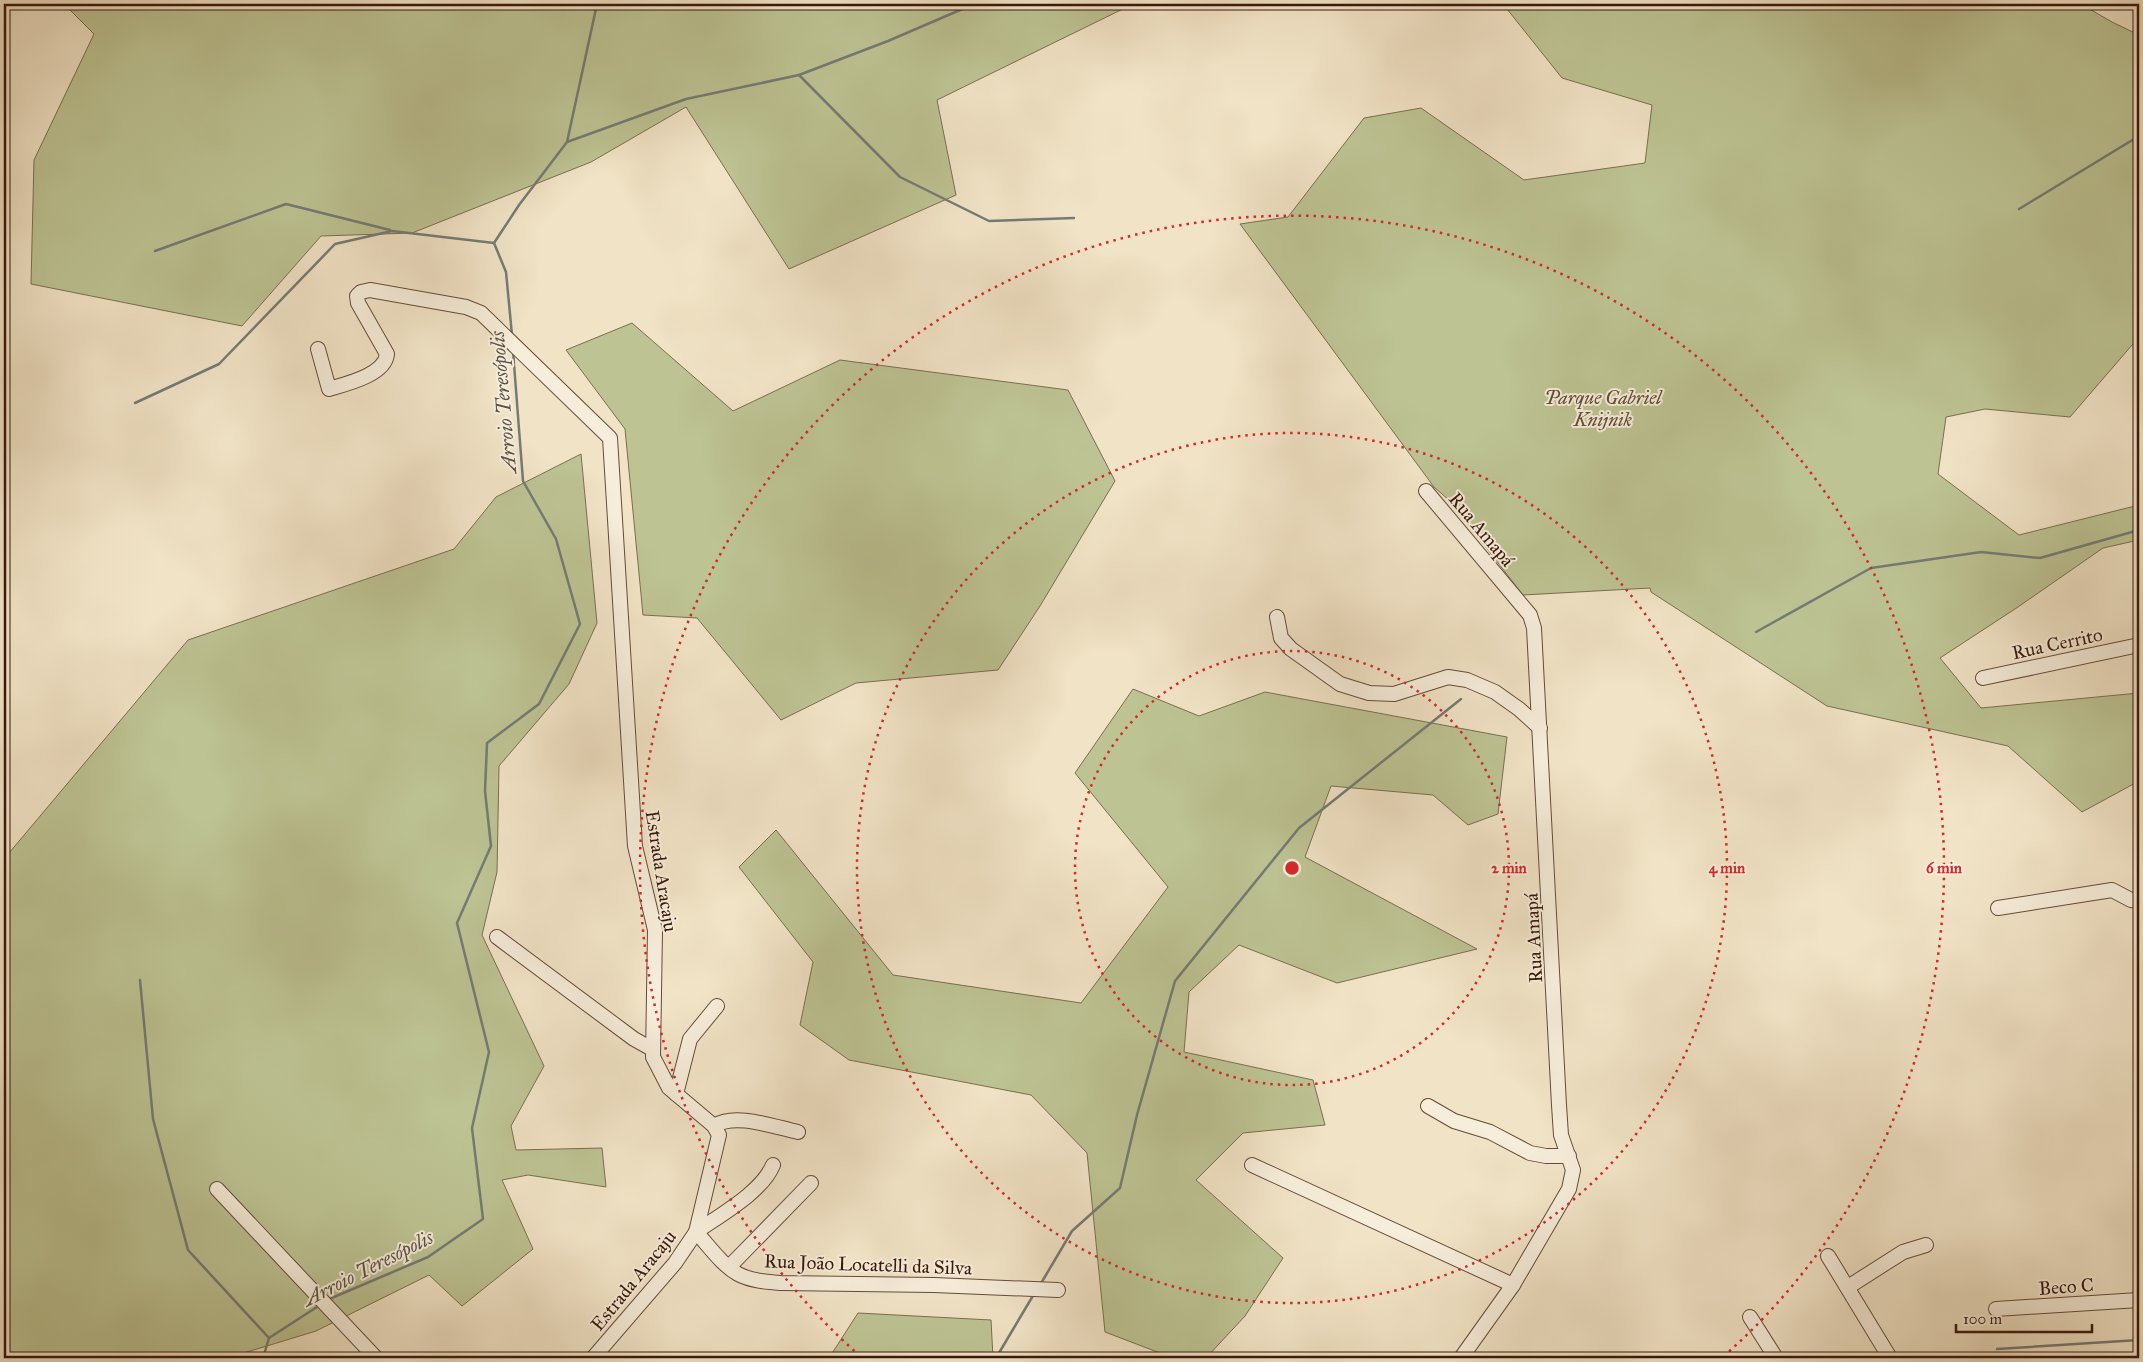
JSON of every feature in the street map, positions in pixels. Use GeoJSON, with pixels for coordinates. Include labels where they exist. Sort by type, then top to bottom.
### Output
{"type":"FeatureCollection","features":[{"type":"Feature","properties":{"kind":"street","name":"Estrada Aracaju"},"geometry":{"type":"LineString","coordinates":[[318,349],[328,389],[354,382],[378,370],[386,361],[387,354],[358,303],[357,296],[362,292],[370,290],[466,308],[481,313],[527,360],[542,371],[610,438],[635,846],[655,930],[652,1057],[669,1088],[714,1126],[719,1135],[696,1232],[675,1263],[593,1358]]}},
{"type":"Feature","properties":{"kind":"street","name":"Rua Amapá"},"geometry":{"type":"LineString","coordinates":[[1426,491],[1530,615],[1534,628],[1561,1135],[1570,1156],[1573,1170],[1569,1189],[1514,1285],[1461,1358]]}},
{"type":"Feature","properties":{"kind":"street"},"geometry":{"type":"LineString","coordinates":[[1277,617],[1281,638],[1291,648],[1340,684],[1369,693],[1394,694],[1448,678],[1467,680],[1495,692],[1520,709],[1540,728]]}},
{"type":"Feature","properties":{"kind":"street","name":"Rua Cerrito"},"geometry":{"type":"LineString","coordinates":[[1983,678],[2139,645]]}},
{"type":"Feature","properties":{"kind":"street"},"geometry":{"type":"LineString","coordinates":[[1998,908],[2112,890],[2130,900],[2139,901]]}},
{"type":"Feature","properties":{"kind":"street"},"geometry":{"type":"LineString","coordinates":[[497,937],[634,1039],[652,1049]]}},
{"type":"Feature","properties":{"kind":"street"},"geometry":{"type":"LineString","coordinates":[[676,1094],[690,1039],[717,1006]]}},
{"type":"Feature","properties":{"kind":"street"},"geometry":{"type":"LineString","coordinates":[[1428,1106],[1454,1121],[1490,1132],[1530,1153],[1546,1156],[1570,1156]]}},
{"type":"Feature","properties":{"kind":"street"},"geometry":{"type":"LineString","coordinates":[[714,1126],[727,1120],[738,1120],[798,1132]]}},
{"type":"Feature","properties":{"kind":"street"},"geometry":{"type":"LineString","coordinates":[[696,1232],[758,1187],[769,1175],[773,1165]]}},
{"type":"Feature","properties":{"kind":"street"},"geometry":{"type":"LineString","coordinates":[[1252,1165],[1514,1285]]}},
{"type":"Feature","properties":{"kind":"street"},"geometry":{"type":"LineString","coordinates":[[729,1267],[811,1183]]}},
{"type":"Feature","properties":{"kind":"street"},"geometry":{"type":"LineString","coordinates":[[217,1189],[376,1358]]}},
{"type":"Feature","properties":{"kind":"street","name":"Rua João Locatelli da Silva"},"geometry":{"type":"LineString","coordinates":[[696,1232],[729,1267],[739,1274],[757,1281],[1058,1290]]}},
{"type":"Feature","properties":{"kind":"street"},"geometry":{"type":"LineString","coordinates":[[1848,1287],[1903,1252],[1926,1245]]}},
{"type":"Feature","properties":{"kind":"street"},"geometry":{"type":"LineString","coordinates":[[1828,1256],[1890,1358]]}},
{"type":"Feature","properties":{"kind":"street","name":"Beco C"},"geometry":{"type":"LineString","coordinates":[[1996,1309],[2139,1300]]}},
{"type":"Feature","properties":{"kind":"street"},"geometry":{"type":"LineString","coordinates":[[1750,1317],[1776,1358]]}},
{"type":"Feature","properties":{"kind":"green space"},"geometry":{"type":"Polygon","coordinates":[[[64,4],[1133,4],[937,100],[956,195],[789,269],[686,107],[591,162],[412,233],[321,236],[242,326],[31,284],[34,160],[94,34],[64,4]]]}},
{"type":"Feature","properties":{"kind":"green space","name":"Parque Gabriel Knijnik"},"geometry":{"type":"Polygon","coordinates":[[[1503,4],[2081,4],[2139,35],[2139,337],[2070,417],[1985,409],[1946,417],[1938,474],[2019,535],[2139,505],[2139,540],[2103,548],[1940,658],[1981,708],[2139,693],[2139,781],[2082,812],[2008,746],[1827,706],[1651,592],[1650,588],[1523,595],[1450,501],[1434,487],[1240,224],[1288,217],[1364,118],[1421,108],[1524,180],[1645,163],[1652,105],[1562,78],[1503,4]]]}},
{"type":"Feature","properties":{"kind":"green space"},"geometry":{"type":"Polygon","coordinates":[[[632,323],[733,411],[840,360],[1068,390],[1115,481],[1040,606],[998,670],[856,683],[781,720],[697,618],[643,615],[625,429],[566,350],[632,323]]]}},
{"type":"Feature","properties":{"kind":"green space"},"geometry":{"type":"Polygon","coordinates":[[[581,454],[597,623],[569,684],[499,766],[497,872],[482,935],[544,1066],[511,1126],[516,1150],[602,1148],[606,1187],[528,1175],[502,1180],[533,1249],[462,1306],[429,1275],[316,1331],[231,1358],[4,1358],[4,859],[188,640],[454,549],[496,497],[581,454]]]}},
{"type":"Feature","properties":{"kind":"green space"},"geometry":{"type":"Polygon","coordinates":[[[1133,689],[1199,716],[1265,692],[1507,737],[1498,814],[1468,825],[1433,795],[1331,786],[1305,857],[1477,949],[1337,983],[1239,945],[1189,992],[1184,1052],[1313,1080],[1325,1125],[1243,1133],[1196,1180],[1283,1258],[1245,1316],[1206,1358],[1173,1358],[1105,1332],[1087,1153],[1031,1095],[849,1060],[800,1025],[813,962],[739,867],[776,830],[893,975],[1081,1003],[1168,887],[1075,773],[1133,689]]]}},
{"type":"Feature","properties":{"kind":"green space"},"geometry":{"type":"Polygon","coordinates":[[[858,1313],[991,1320],[993,1358],[829,1358],[858,1313]]]}},
{"type":"Feature","properties":{"kind":"waterway","name":"Arroio Teresópolis"},"geometry":{"type":"LineString","coordinates":[[512,335],[506,272],[494,243],[519,205],[567,142],[597,4]]}},
{"type":"Feature","properties":{"kind":"waterway"},"geometry":{"type":"LineString","coordinates":[[567,142],[686,99],[799,75],[888,41],[974,4]]}},
{"type":"Feature","properties":{"kind":"waterway"},"geometry":{"type":"LineString","coordinates":[[799,75],[900,177],[989,221],[1074,218]]}},
{"type":"Feature","properties":{"kind":"waterway"},"geometry":{"type":"LineString","coordinates":[[2019,209],[2139,136]]}},
{"type":"Feature","properties":{"kind":"waterway"},"geometry":{"type":"LineString","coordinates":[[155,251],[286,204],[390,230]]}},
{"type":"Feature","properties":{"kind":"waterway"},"geometry":{"type":"LineString","coordinates":[[135,403],[219,364],[335,244],[392,231],[494,243]]}},
{"type":"Feature","properties":{"kind":"waterway","name":"Arroio Teresópolis"},"geometry":{"type":"LineString","coordinates":[[327,1300],[428,1257],[483,1219],[472,1128],[489,1052],[457,923],[491,846],[485,791],[487,743],[539,704],[580,624],[556,539],[523,481],[513,351]]}},
{"type":"Feature","properties":{"kind":"waterway"},"geometry":{"type":"LineString","coordinates":[[1756,632],[1871,568],[1981,552],[2040,558],[2139,530]]}},
{"type":"Feature","properties":{"kind":"waterway"},"geometry":{"type":"LineString","coordinates":[[1040,1285],[1072,1231],[1120,1188],[1137,1115],[1175,981],[1299,828],[1461,699]]}},
{"type":"Feature","properties":{"kind":"waterway"},"geometry":{"type":"LineString","coordinates":[[140,980],[153,1119],[188,1250],[269,1338]]}},
{"type":"Feature","properties":{"kind":"waterway"},"geometry":{"type":"LineString","coordinates":[[996,1358],[1034,1294]]}},
{"type":"Feature","properties":{"kind":"waterway","name":"Arroio Teresópolis"},"geometry":{"type":"LineString","coordinates":[[263,1358],[269,1338],[320,1305]]}},
{"type":"Feature","properties":{"kind":"waterway"},"geometry":{"type":"LineString","coordinates":[[1997,1349],[2139,1340]]}}]}
